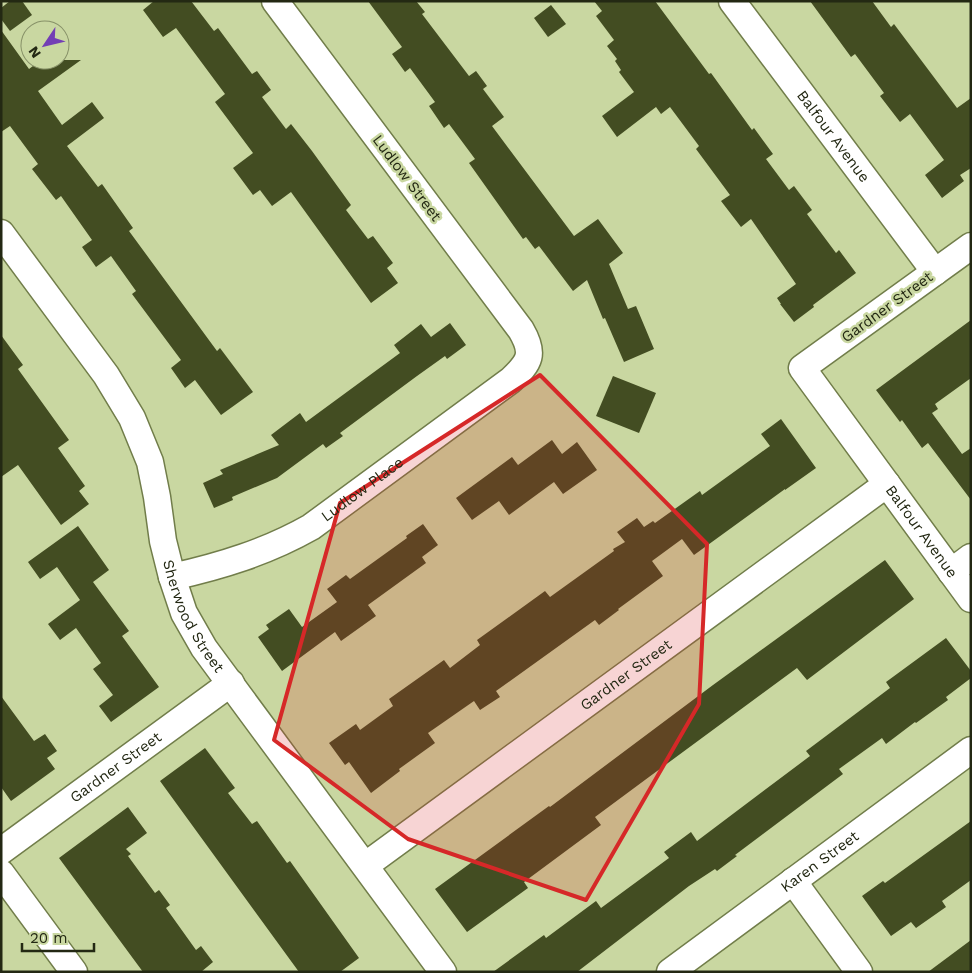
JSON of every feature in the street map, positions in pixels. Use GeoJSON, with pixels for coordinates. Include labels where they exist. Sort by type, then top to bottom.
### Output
{"type":"FeatureCollection","features":[{"type":"Feature","properties":{"kind":"street","name":"Ludlow Street"},"geometry":{"type":"LineString","coordinates":[[275,1],[521,330],[528,344],[529,359]]}},
{"type":"Feature","properties":{"kind":"street","name":"Balfour Avenue"},"geometry":{"type":"LineString","coordinates":[[732,1],[935,272]]}},
{"type":"Feature","properties":{"kind":"street","name":"Sherwood Street"},"geometry":{"type":"LineString","coordinates":[[1,233],[106,375],[132,418],[150,462],[163,541],[172,576],[184,614],[204,648],[366,865],[443,972]]}},
{"type":"Feature","properties":{"kind":"street","name":"Gardner Street"},"geometry":{"type":"LineString","coordinates":[[802,368],[971,246]]}},
{"type":"Feature","properties":{"kind":"street","name":"Ludlow Place"},"geometry":{"type":"LineString","coordinates":[[172,576],[217,566],[259,552],[286,541],[311,527],[511,380],[524,368],[529,359]]}},
{"type":"Feature","properties":{"kind":"street","name":"Balfour Avenue"},"geometry":{"type":"LineString","coordinates":[[802,368],[887,484],[961,564],[971,599]]}},
{"type":"Feature","properties":{"kind":"street","name":"Gardner Street"},"geometry":{"type":"LineString","coordinates":[[366,865],[887,484]]}},
{"type":"Feature","properties":{"kind":"street","name":"Gardner Street"},"geometry":{"type":"LineString","coordinates":[[1,851],[231,683]]}},
{"type":"Feature","properties":{"kind":"street","name":"Karen Street"},"geometry":{"type":"LineString","coordinates":[[670,972],[971,750]]}},
{"type":"Feature","properties":{"kind":"street"},"geometry":{"type":"LineString","coordinates":[[1,872],[74,972]]}},
{"type":"Feature","properties":{"kind":"street"},"geometry":{"type":"LineString","coordinates":[[793,882],[859,972]]}},
{"type":"Feature","properties":{"kind":"highlighted area"},"geometry":{"type":"Polygon","coordinates":[[[540,375],[707,544],[699,704],[586,900],[408,839],[274,740],[340,503],[540,375]]]}},
{"type":"Feature","properties":{"kind":"building"},"geometry":{"type":"Polygon","coordinates":[[[10,1],[22,1],[32,15],[25,20],[20,20],[20,24],[10,31],[1,19],[1,8],[10,1]]]}},
{"type":"Feature","properties":{"kind":"building"},"geometry":{"type":"Polygon","coordinates":[[[154,1],[191,1],[214,31],[218,28],[252,74],[257,71],[271,90],[262,97],[286,129],[291,124],[312,151],[351,205],[346,210],[368,239],[373,236],[393,263],[387,268],[398,283],[371,303],[291,192],[272,206],[260,190],[253,195],[233,168],[253,153],[215,102],[225,94],[176,28],[163,37],[143,10],[154,1]]]}},
{"type":"Feature","properties":{"kind":"building"},"geometry":{"type":"Polygon","coordinates":[[[368,1],[416,1],[425,12],[422,14],[469,76],[476,71],[487,86],[483,89],[504,117],[492,126],[574,236],[598,219],[623,253],[609,264],[628,309],[636,306],[654,349],[624,362],[587,280],[573,291],[539,246],[535,249],[526,237],[523,239],[469,163],[475,159],[449,124],[444,128],[429,106],[435,102],[410,68],[405,72],[392,54],[402,47],[368,1]]]}},
{"type":"Feature","properties":{"kind":"building"},"geometry":{"type":"Polygon","coordinates":[[[594,1],[655,1],[752,130],[754,128],[773,154],[766,159],[789,190],[794,186],[812,210],[807,214],[836,253],[839,250],[856,273],[813,305],[814,307],[794,322],[777,298],[796,284],[751,219],[741,227],[721,201],[730,195],[696,149],[699,146],[670,107],[661,114],[656,107],[617,137],[602,116],[634,92],[619,72],[621,70],[615,61],[617,59],[607,46],[614,40],[596,16],[602,11],[594,1]]]}},
{"type":"Feature","properties":{"kind":"building"},"geometry":{"type":"Polygon","coordinates":[[[810,1],[872,1],[891,27],[894,24],[957,108],[971,98],[971,168],[960,175],[964,181],[942,198],[925,175],[944,160],[910,114],[900,122],[880,96],[884,93],[855,54],[851,57],[810,1]]]}},
{"type":"Feature","properties":{"kind":"building"},"geometry":{"type":"Polygon","coordinates":[[[551,5],[566,24],[548,37],[534,18],[551,5]]]}},
{"type":"Feature","properties":{"kind":"building"},"geometry":{"type":"Polygon","coordinates":[[[1,30],[20,56],[20,70],[67,70],[38,91],[62,125],[92,102],[104,118],[67,146],[98,187],[102,184],[133,228],[129,231],[217,351],[220,348],[253,392],[221,415],[195,380],[185,388],[171,368],[181,360],[132,294],[136,291],[111,256],[96,267],[82,247],[92,240],[61,196],[56,200],[32,169],[38,164],[10,126],[1,132],[1,30]]]}},
{"type":"Feature","properties":{"kind":"building"},"geometry":{"type":"Polygon","coordinates":[[[70,60],[81,60],[70,68],[70,60]]]}},
{"type":"Feature","properties":{"kind":"building"},"geometry":{"type":"Polygon","coordinates":[[[971,320],[971,378],[935,404],[938,409],[932,413],[962,454],[971,448],[971,500],[928,443],[922,448],[902,420],[900,422],[876,390],[971,320]]]}},
{"type":"Feature","properties":{"kind":"building"},"geometry":{"type":"Polygon","coordinates":[[[450,323],[466,345],[447,359],[445,356],[417,376],[340,433],[343,436],[326,448],[323,444],[277,478],[232,497],[233,500],[214,508],[203,483],[223,474],[220,470],[279,445],[271,435],[300,413],[306,422],[400,353],[394,345],[421,324],[431,337],[450,323]]]}},
{"type":"Feature","properties":{"kind":"building"},"geometry":{"type":"Polygon","coordinates":[[[1,335],[23,365],[18,369],[69,440],[58,448],[85,486],[79,491],[89,504],[61,525],[18,465],[1,477],[1,335]]]}},
{"type":"Feature","properties":{"kind":"building"},"geometry":{"type":"Polygon","coordinates":[[[613,376],[656,393],[639,433],[596,416],[613,376]]]}},
{"type":"Feature","properties":{"kind":"building"},"geometry":{"type":"Polygon","coordinates":[[[781,419],[816,468],[694,555],[682,539],[652,561],[663,576],[599,625],[595,620],[496,691],[500,697],[480,710],[474,701],[428,733],[435,743],[399,769],[400,771],[371,793],[349,762],[345,765],[329,743],[356,724],[360,730],[393,706],[389,699],[444,660],[450,668],[480,645],[477,640],[545,591],[550,597],[614,551],[613,549],[625,542],[617,532],[637,518],[644,527],[653,521],[655,523],[700,491],[702,495],[770,446],[761,434],[781,419]]]}},
{"type":"Feature","properties":{"kind":"building"},"geometry":{"type":"Polygon","coordinates":[[[552,440],[562,454],[577,442],[597,470],[563,494],[554,482],[509,515],[499,501],[472,520],[456,498],[512,457],[518,465],[552,440]]]}},
{"type":"Feature","properties":{"kind":"building"},"geometry":{"type":"Polygon","coordinates":[[[423,524],[438,545],[422,557],[426,563],[368,605],[376,616],[341,641],[335,632],[282,671],[258,637],[269,629],[266,625],[289,609],[302,627],[337,602],[327,589],[346,575],[350,579],[407,538],[406,536],[423,524]]]}},
{"type":"Feature","properties":{"kind":"building"},"geometry":{"type":"Polygon","coordinates":[[[78,526],[109,570],[93,582],[129,631],[122,636],[159,687],[111,722],[99,706],[113,695],[93,669],[101,663],[76,628],[60,640],[48,624],[80,600],[57,567],[40,579],[28,562],[78,526]]]}},
{"type":"Feature","properties":{"kind":"building"},"geometry":{"type":"Polygon","coordinates":[[[885,560],[914,599],[807,680],[797,668],[595,817],[601,825],[524,882],[528,888],[467,932],[435,889],[550,807],[885,560]]]}},
{"type":"Feature","properties":{"kind":"building"},"geometry":{"type":"Polygon","coordinates":[[[946,638],[971,671],[971,678],[946,697],[948,700],[886,744],[882,738],[839,769],[843,774],[735,855],[737,856],[717,871],[715,869],[689,886],[577,972],[493,972],[544,935],[546,938],[596,901],[601,908],[669,858],[664,852],[691,832],[697,841],[810,756],[806,751],[890,688],[886,682],[946,638]]]}},
{"type":"Feature","properties":{"kind":"building"},"geometry":{"type":"Polygon","coordinates":[[[1,696],[34,741],[45,734],[57,751],[47,758],[55,769],[11,801],[1,787],[1,696]]]}},
{"type":"Feature","properties":{"kind":"building"},"geometry":{"type":"Polygon","coordinates":[[[205,748],[235,788],[228,793],[252,824],[257,821],[287,863],[290,861],[359,958],[340,972],[299,972],[160,781],[205,748]]]}},
{"type":"Feature","properties":{"kind":"building"},"geometry":{"type":"Polygon","coordinates":[[[128,807],[147,833],[126,849],[131,854],[128,856],[155,893],[159,890],[170,905],[166,908],[196,950],[201,946],[213,962],[201,972],[143,972],[59,858],[128,807]]]}},
{"type":"Feature","properties":{"kind":"building"},"geometry":{"type":"Polygon","coordinates":[[[971,821],[971,880],[942,901],[946,907],[916,928],[911,922],[891,936],[862,896],[883,881],[885,883],[971,821]]]}},
{"type":"Feature","properties":{"kind":"building"},"geometry":{"type":"Polygon","coordinates":[[[971,940],[971,972],[928,972],[971,940]]]}}]}
